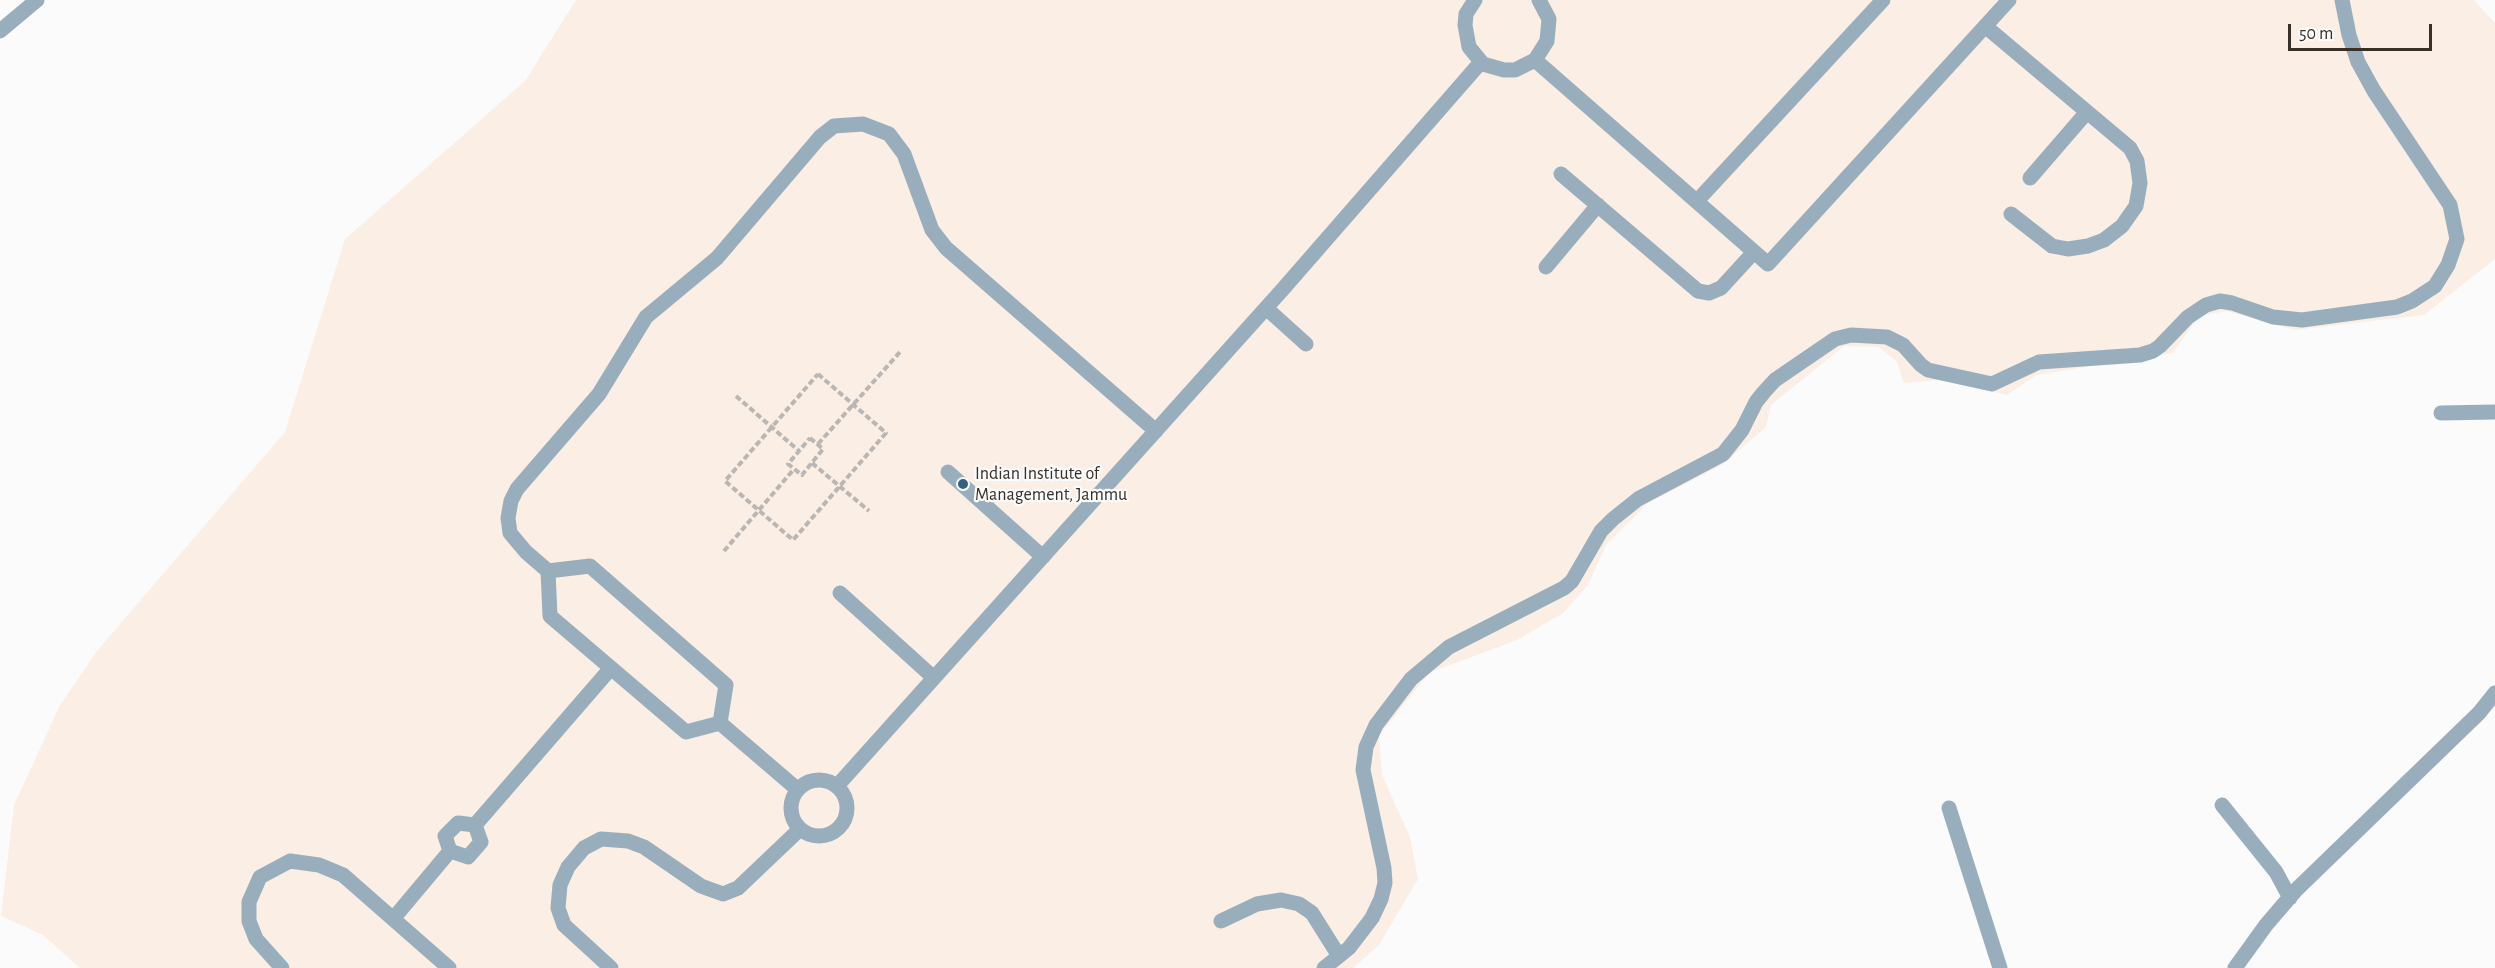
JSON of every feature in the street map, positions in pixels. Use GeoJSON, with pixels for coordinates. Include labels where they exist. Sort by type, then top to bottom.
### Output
{"type":"FeatureCollection","features":[{"type":"Feature","properties":{"kind":"street"},"geometry":{"type":"LineString","coordinates":[[0,31],[37,0]]}},
{"type":"Feature","properties":{"kind":"street"},"geometry":{"type":"LineString","coordinates":[[1475,0],[1466,14],[1465,36],[1468,47],[1481,62],[1504,70],[1515,70],[1535,60],[1547,41],[1549,19],[1539,0]]}},
{"type":"Feature","properties":{"kind":"street"},"geometry":{"type":"LineString","coordinates":[[1696,201],[1883,0]]}},
{"type":"Feature","properties":{"kind":"street"},"geometry":{"type":"LineString","coordinates":[[1535,60],[1768,264],[2009,0]]}},
{"type":"Feature","properties":{"kind":"street"},"geometry":{"type":"LineString","coordinates":[[1324,968],[1349,948],[1372,918],[1381,899],[1385,883],[1363,770],[1366,747],[1376,725],[1411,679],[1449,647],[1564,588],[1572,581],[1601,531],[1613,519],[1638,499],[1723,454],[1742,430],[1755,402],[1775,380],[1835,339],[1851,334],[1887,337],[1903,345],[1921,365],[1928,369],[1992,384],[2040,362],[2140,355],[2160,346],[2188,317],[2206,305],[2220,301],[2273,317],[2301,320],[2397,307],[2412,301],[2435,286],[2448,265],[2457,239],[2450,205],[2374,91],[2358,62],[2349,35],[2342,0]]}},
{"type":"Feature","properties":{"kind":"street"},"geometry":{"type":"LineString","coordinates":[[1985,26],[2130,148],[2137,161],[2140,183],[2136,206],[2122,226],[2104,240],[2088,246],[2068,249],[2052,246],[2011,214]]}},
{"type":"Feature","properties":{"kind":"street"},"geometry":{"type":"LineString","coordinates":[[837,786],[1266,308],[1481,62]]}},
{"type":"Feature","properties":{"kind":"street"},"geometry":{"type":"LineString","coordinates":[[2030,178],[2087,112]]}},
{"type":"Feature","properties":{"kind":"street"},"geometry":{"type":"LineString","coordinates":[[720,723],[686,732],[550,616],[548,571],[526,552],[510,533],[508,518],[511,501],[517,489],[599,394],[646,317],[717,258],[820,138],[834,126],[863,123],[889,134],[904,154],[932,230],[946,248],[1156,431]]}},
{"type":"Feature","properties":{"kind":"street"},"geometry":{"type":"LineString","coordinates":[[1561,174],[1698,291],[1709,293],[1721,288],[1754,252]]}},
{"type":"Feature","properties":{"kind":"street"},"geometry":{"type":"LineString","coordinates":[[1546,267],[1598,205]]}},
{"type":"Feature","properties":{"kind":"street"},"geometry":{"type":"LineString","coordinates":[[1266,308],[1306,344]]}},
{"type":"Feature","properties":{"kind":"street"},"geometry":{"type":"LineString","coordinates":[[2441,413],[2495,412]]}},
{"type":"Feature","properties":{"kind":"street"},"geometry":{"type":"LineString","coordinates":[[948,472],[1043,557]]}},
{"type":"Feature","properties":{"kind":"street"},"geometry":{"type":"LineString","coordinates":[[548,571],[590,566],[717,677],[726,685],[720,723]]}},
{"type":"Feature","properties":{"kind":"street"},"geometry":{"type":"LineString","coordinates":[[840,593],[934,678]]}},
{"type":"Feature","properties":{"kind":"street"},"geometry":{"type":"LineString","coordinates":[[475,825],[611,668]]}},
{"type":"Feature","properties":{"kind":"street"},"geometry":{"type":"LineString","coordinates":[[2235,968],[2266,925],[2290,898],[2479,713],[2495,693]]}},
{"type":"Feature","properties":{"kind":"street"},"geometry":{"type":"LineString","coordinates":[[720,723],[797,789]]}},
{"type":"Feature","properties":{"kind":"street"},"geometry":{"type":"LineString","coordinates":[[816,779],[828,781],[837,786],[844,795],[847,806],[840,826],[831,833],[821,836],[800,829],[791,810],[792,799],[797,789],[806,782],[816,779]]}},
{"type":"Feature","properties":{"kind":"street"},"geometry":{"type":"LineString","coordinates":[[2222,805],[2276,872],[2290,898]]}},
{"type":"Feature","properties":{"kind":"street"},"geometry":{"type":"LineString","coordinates":[[1949,808],[2000,968]]}},
{"type":"Feature","properties":{"kind":"street"},"geometry":{"type":"LineString","coordinates":[[450,851],[445,836],[458,823],[475,825]]}},
{"type":"Feature","properties":{"kind":"street"},"geometry":{"type":"LineString","coordinates":[[450,851],[468,857],[481,842],[475,825]]}},
{"type":"Feature","properties":{"kind":"street"},"geometry":{"type":"LineString","coordinates":[[611,968],[564,925],[558,908],[560,885],[568,867],[584,848],[601,839],[636,844],[644,847],[700,886],[723,894],[738,888],[800,829]]}},
{"type":"Feature","properties":{"kind":"street"},"geometry":{"type":"LineString","coordinates":[[393,919],[450,851]]}},
{"type":"Feature","properties":{"kind":"street"},"geometry":{"type":"LineString","coordinates":[[282,968],[256,939],[249,921],[249,902],[260,877],[290,861],[319,865],[343,875],[449,968]]}},
{"type":"Feature","properties":{"kind":"street"},"geometry":{"type":"LineString","coordinates":[[1221,921],[1257,904],[1281,900],[1299,904],[1312,913],[1339,956]]}},
{"type":"Feature","properties":{"kind":"path"},"geometry":{"type":"LineString","coordinates":[[818,444],[900,352]]}},
{"type":"Feature","properties":{"kind":"path"},"geometry":{"type":"LineString","coordinates":[[818,374],[853,404],[886,433],[793,540],[725,481],[818,374]]}},
{"type":"Feature","properties":{"kind":"path"},"geometry":{"type":"LineString","coordinates":[[736,396],[799,451]]}},
{"type":"Feature","properties":{"kind":"path"},"geometry":{"type":"LineString","coordinates":[[810,438],[818,444],[823,449],[802,475],[788,464],[810,438]]}},
{"type":"Feature","properties":{"kind":"path"},"geometry":{"type":"LineString","coordinates":[[812,463],[869,511]]}},
{"type":"Feature","properties":{"kind":"path"},"geometry":{"type":"LineString","coordinates":[[724,551],[794,469]]}},
{"type":"Feature","properties":{"kind":"shaded area","name":"Indian Institute of Management, Jammu"},"geometry":{"type":"Polygon","coordinates":[[[576,0],[2474,0],[2495,23],[2495,259],[2424,315],[2295,330],[2226,311],[2199,316],[2173,353],[2036,375],[2007,395],[1939,380],[1904,383],[1897,362],[1879,347],[1844,346],[1771,405],[1766,427],[1722,465],[1648,503],[1606,545],[1588,585],[1563,613],[1517,640],[1429,673],[1379,736],[1382,775],[1410,837],[1418,879],[1379,945],[1353,968],[80,968],[43,935],[1,916],[14,805],[60,705],[97,651],[285,432],[345,239],[525,81],[576,0]]]}},
{"type":"Feature","properties":{"kind":"place","name":"Indian Institute of Management, Jammu"},"geometry":{"type":"Point","coordinates":[963,484]}}]}
